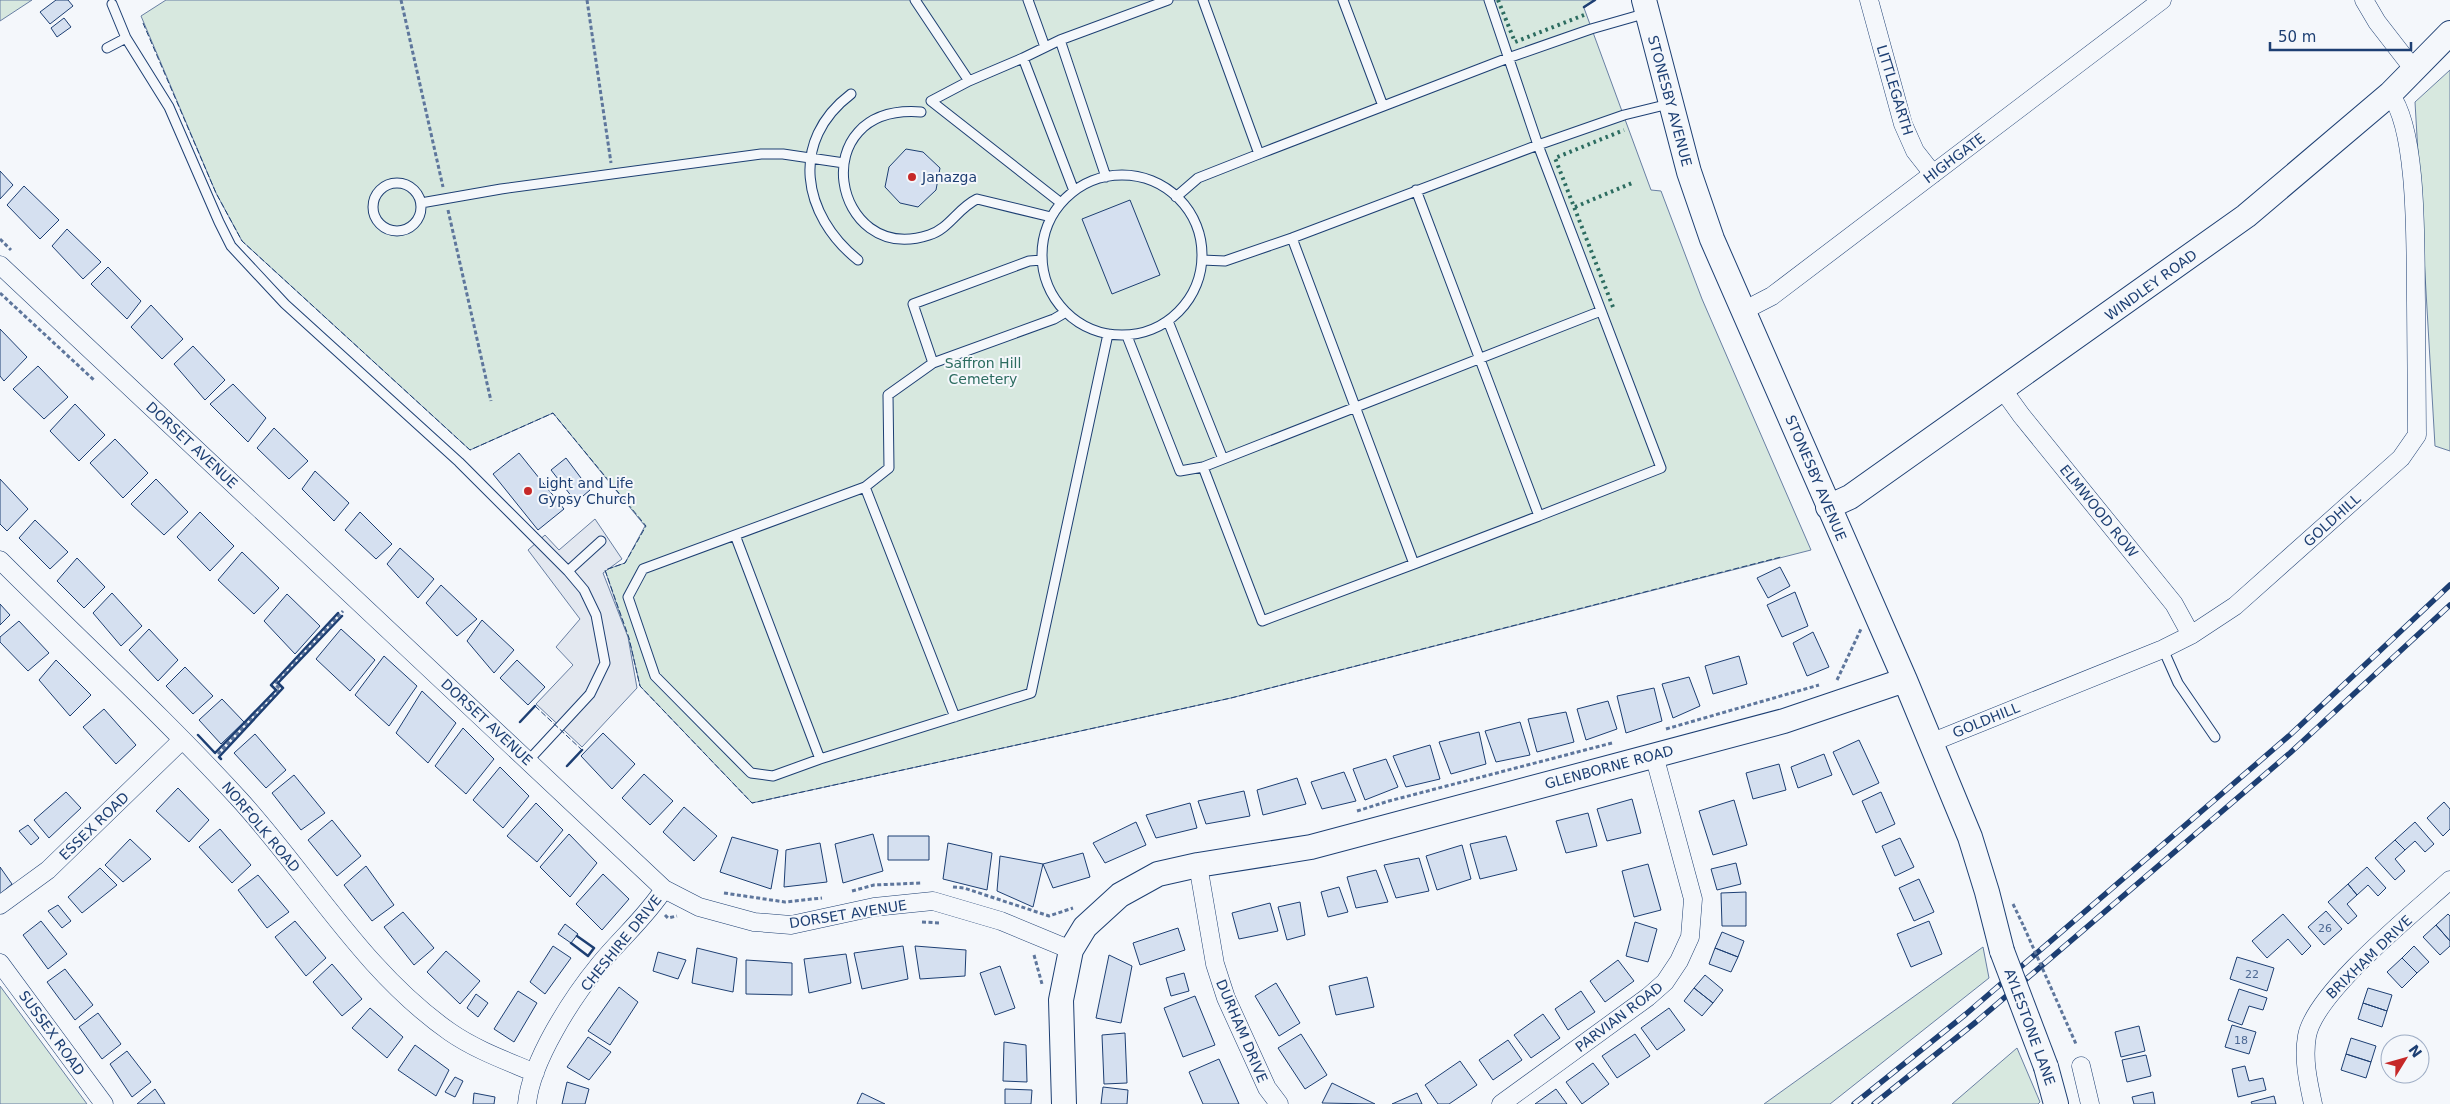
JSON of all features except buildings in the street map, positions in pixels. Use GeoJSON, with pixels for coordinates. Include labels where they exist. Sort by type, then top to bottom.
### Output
{"type":"FeatureCollection","features":[{"type":"Feature","properties":{"kind":"street","name":"LITTLEGARTH"},"geometry":{"type":"LineString","coordinates":[[1869,0],[1903,124],[1915,151],[1933,174]]}},
{"type":"Feature","properties":{"kind":"street","name":"HIGHGATE"},"geometry":{"type":"LineString","coordinates":[[1743,311],[1772,296],[2162,0]]}},
{"type":"Feature","properties":{"kind":"street"},"geometry":{"type":"LineString","coordinates":[[2364,0],[2377,22],[2415,71]]}},
{"type":"Feature","properties":{"kind":"street","name":"STONESBY AVENUE"},"geometry":{"type":"LineString","coordinates":[[1646,6],[1689,172],[1712,239],[1905,680],[1970,837],[1987,892],[2002,951]]}},
{"type":"Feature","properties":{"kind":"street","name":"WINDLEY ROAD"},"geometry":{"type":"LineString","coordinates":[[1828,507],[1850,498],[2246,216],[2390,94],[2415,71],[2450,33]]}},
{"type":"Feature","properties":{"kind":"street","name":"GOLDHILL"},"geometry":{"type":"LineString","coordinates":[[1930,743],[2163,649],[2191,635],[2235,606],[2401,458],[2418,435],[2415,214],[2410,158],[2399,105],[2390,94]]}},
{"type":"Feature","properties":{"kind":"street","name":"DORSET AVENUE"},"geometry":{"type":"LineString","coordinates":[[0,265],[664,889],[699,907],[754,922],[791,925],[874,907],[933,901],[1001,921],[1071,950]]}},
{"type":"Feature","properties":{"kind":"street","name":"ELMWOOD ROW"},"geometry":{"type":"LineString","coordinates":[[2003,390],[2021,415],[2174,604],[2191,635]]}},
{"type":"Feature","properties":{"kind":"street","name":"NORFOLK ROAD"},"geometry":{"type":"LineString","coordinates":[[0,560],[208,765],[242,802],[386,976],[417,1007],[452,1034],[489,1054],[535,1073]]}},
{"type":"Feature","properties":{"kind":"street","name":"GLENBORNE ROAD"},"geometry":{"type":"LineString","coordinates":[[1071,950],[1085,927],[1120,895],[1158,874],[1198,865],[1311,847],[1784,721],[1905,680]]}},
{"type":"Feature","properties":{"kind":"street","name":"ESSEX ROAD"},"geometry":{"type":"LineString","coordinates":[[0,905],[48,870],[182,740]]}},
{"type":"Feature","properties":{"kind":"street","name":"PARVIAN ROAD"},"geometry":{"type":"LineString","coordinates":[[1500,1104],[1648,997],[1665,982],[1679,961],[1690,937],[1692,899],[1654,755]]}},
{"type":"Feature","properties":{"kind":"street","name":"DURHAM DRIVE"},"geometry":{"type":"LineString","coordinates":[[1198,865],[1215,964],[1226,998],[1262,1080],[1279,1104]]}},
{"type":"Feature","properties":{"kind":"street","name":"BRIXHAM DRIVE"},"geometry":{"type":"LineString","coordinates":[[2313,1104],[2305,1058],[2307,1034],[2316,1012],[2337,984],[2450,880]]}},
{"type":"Feature","properties":{"kind":"street","name":"CHESHIRE DRIVE"},"geometry":{"type":"LineString","coordinates":[[527,1104],[535,1073],[552,1035],[598,965],[654,904],[664,889]]}},
{"type":"Feature","properties":{"kind":"street"},"geometry":{"type":"LineString","coordinates":[[1064,1104],[1061,1000],[1071,950]]}},
{"type":"Feature","properties":{"kind":"street","name":"AYLESTONE LANE"},"geometry":{"type":"LineString","coordinates":[[2002,951],[2046,1067],[2056,1104]]}},
{"type":"Feature","properties":{"kind":"street","name":"SUSSEX ROAD"},"geometry":{"type":"LineString","coordinates":[[0,963],[104,1104]]}},
{"type":"Feature","properties":{"kind":"street"},"geometry":{"type":"LineString","coordinates":[[2081,1066],[2090,1104]]}},
{"type":"Feature","properties":{"kind":"lane"},"geometry":{"type":"LineString","coordinates":[[915,0],[969,81]]}},
{"type":"Feature","properties":{"kind":"lane"},"geometry":{"type":"LineString","coordinates":[[1028,0],[1045,47]]}},
{"type":"Feature","properties":{"kind":"lane"},"geometry":{"type":"LineString","coordinates":[[1061,202],[931,101],[969,81],[1060,40],[1168,0]]}},
{"type":"Feature","properties":{"kind":"lane"},"geometry":{"type":"LineString","coordinates":[[1203,0],[1259,154]]}},
{"type":"Feature","properties":{"kind":"lane"},"geometry":{"type":"LineString","coordinates":[[1344,0],[1384,106]]}},
{"type":"Feature","properties":{"kind":"lane"},"geometry":{"type":"LineString","coordinates":[[1203,467],[1262,621],[1661,468],[1538,145],[1489,0]]}},
{"type":"Feature","properties":{"kind":"lane"},"geometry":{"type":"LineString","coordinates":[[112,4],[126,38],[169,107],[218,222],[231,246],[285,304],[459,462],[568,571],[584,590],[596,615],[606,663],[590,694],[528,761]]}},
{"type":"Feature","properties":{"kind":"lane"},"geometry":{"type":"LineString","coordinates":[[1176,197],[1198,178],[1508,58],[1591,29],[1646,6]]}},
{"type":"Feature","properties":{"kind":"lane"},"geometry":{"type":"LineString","coordinates":[[108,48],[126,38]]}},
{"type":"Feature","properties":{"kind":"lane"},"geometry":{"type":"LineString","coordinates":[[1060,40],[1106,177]]}},
{"type":"Feature","properties":{"kind":"lane"},"geometry":{"type":"LineString","coordinates":[[1023,58],[1074,190]]}},
{"type":"Feature","properties":{"kind":"lane"},"geometry":{"type":"LineString","coordinates":[[852,94],[833,110],[816,143],[812,158],[811,186],[820,216],[836,240],[858,260]]}},
{"type":"Feature","properties":{"kind":"lane"},"geometry":{"type":"LineString","coordinates":[[1202,260],[1225,261],[1292,238],[1538,145],[1624,115],[1671,103]]}},
{"type":"Feature","properties":{"kind":"lane"},"geometry":{"type":"LineString","coordinates":[[921,112],[901,110],[881,115],[862,128],[849,145],[844,163],[844,189],[852,209],[867,226],[887,236],[909,239],[930,235],[948,225],[962,209],[977,199],[1051,217]]}},
{"type":"Feature","properties":{"kind":"lane"},"geometry":{"type":"LineString","coordinates":[[421,203],[501,189],[761,154],[782,154],[844,163]]}},
{"type":"Feature","properties":{"kind":"lane"},"geometry":{"type":"LineString","coordinates":[[1125,175],[1143,178],[1161,186],[1176,197],[1188,210],[1196,226],[1201,243],[1202,260],[1197,284],[1185,305],[1168,322],[1148,331],[1127,336],[1108,334],[1078,322],[1066,312],[1058,304],[1046,281],[1042,260],[1043,238],[1051,217],[1061,202],[1074,190],[1089,182],[1106,177],[1125,175]]}},
{"type":"Feature","properties":{"kind":"lane"},"geometry":{"type":"LineString","coordinates":[[393,182],[406,184],[416,191],[421,203],[420,216],[413,226],[401,231],[388,230],[378,222],[373,211],[374,198],[381,188],[393,182]]}},
{"type":"Feature","properties":{"kind":"lane"},"geometry":{"type":"LineString","coordinates":[[1416,190],[1539,516]]}},
{"type":"Feature","properties":{"kind":"lane"},"geometry":{"type":"LineString","coordinates":[[1292,238],[1414,564]]}},
{"type":"Feature","properties":{"kind":"lane"},"geometry":{"type":"LineString","coordinates":[[933,363],[913,304],[1029,261],[1042,260]]}},
{"type":"Feature","properties":{"kind":"lane"},"geometry":{"type":"LineString","coordinates":[[1127,336],[1180,471],[1203,467],[1601,311]]}},
{"type":"Feature","properties":{"kind":"lane"},"geometry":{"type":"LineString","coordinates":[[1066,312],[1054,319],[933,363],[888,394],[889,468],[865,487],[644,568],[628,597],[655,676],[751,773],[773,776],[820,759],[1031,693],[1108,334]]}},
{"type":"Feature","properties":{"kind":"lane"},"geometry":{"type":"LineString","coordinates":[[1168,322],[1223,459]]}},
{"type":"Feature","properties":{"kind":"lane"},"geometry":{"type":"LineString","coordinates":[[865,487],[955,717]]}},
{"type":"Feature","properties":{"kind":"lane"},"geometry":{"type":"LineString","coordinates":[[735,535],[820,759]]}},
{"type":"Feature","properties":{"kind":"lane"},"geometry":{"type":"LineString","coordinates":[[568,571],[601,542]]}},
{"type":"Feature","properties":{"kind":"lane"},"geometry":{"type":"LineString","coordinates":[[2163,649],[2178,684],[2215,737]]}},
{"type":"Feature","properties":{"kind":"path"},"geometry":{"type":"LineString","coordinates":[[401,0],[492,401]]}},
{"type":"Feature","properties":{"kind":"path"},"geometry":{"type":"LineString","coordinates":[[587,0],[613,173]]}},
{"type":"Feature","properties":{"kind":"path"},"geometry":{"type":"LineString","coordinates":[[0,293],[10,302]]}},
{"type":"Feature","properties":{"kind":"path"},"geometry":{"type":"LineString","coordinates":[[208,765],[280,689],[275,684],[354,599]]}},
{"type":"Feature","properties":{"kind":"path"},"geometry":{"type":"LineString","coordinates":[[1663,729],[1837,680],[1871,606]]}},
{"type":"Feature","properties":{"kind":"path"},"geometry":{"type":"LineString","coordinates":[[1355,812],[1398,798],[1617,742]]}},
{"type":"Feature","properties":{"kind":"path"},"geometry":{"type":"LineString","coordinates":[[654,904],[668,918],[680,916]]}},
{"type":"Feature","properties":{"kind":"path"},"geometry":{"type":"LineString","coordinates":[[1034,913],[1048,916],[1079,907]]}},
{"type":"Feature","properties":{"kind":"path"},"geometry":{"type":"LineString","coordinates":[[920,922],[946,924]]}},
{"type":"Feature","properties":{"kind":"path"},"geometry":{"type":"LineString","coordinates":[[2024,927],[2076,1044]]}},
{"type":"Feature","properties":{"kind":"path"},"geometry":{"type":"LineString","coordinates":[[1028,952],[1035,956],[1042,987]]}},
{"type":"Feature","properties":{"kind":"green space"},"geometry":{"type":"Polygon","coordinates":[[[0,0],[32,0],[0,21],[0,0]]]}},
{"type":"Feature","properties":{"kind":"green space","name":"Saffron Hill Cemetery"},"geometry":{"type":"Polygon","coordinates":[[[166,0],[1595,0],[1584,8],[1651,190],[1661,191],[1702,299],[1811,550],[1231,698],[752,803],[640,686],[631,647],[605,570],[625,563],[645,526],[553,413],[470,450],[242,241],[216,193],[141,16],[166,0]]]}},
{"type":"Feature","properties":{"kind":"green space"},"geometry":{"type":"Polygon","coordinates":[[[2450,70],[2450,451],[2435,446],[2415,102],[2450,70]]]}},
{"type":"Feature","properties":{"kind":"green space"},"geometry":{"type":"Polygon","coordinates":[[[1983,947],[1989,978],[1830,1104],[1764,1104],[1983,947]]]}},
{"type":"Feature","properties":{"kind":"green space"},"geometry":{"type":"Polygon","coordinates":[[[0,986],[87,1104],[0,1104],[0,986]]]}},
{"type":"Feature","properties":{"kind":"green space"},"geometry":{"type":"Polygon","coordinates":[[[2017,1048],[2040,1102],[2038,1104],[1952,1104],[2017,1048]]]}},
{"type":"Feature","properties":{"kind":"shaded area"},"geometry":{"type":"Polygon","coordinates":[[[595,519],[622,559],[603,573],[628,637],[637,688],[582,747],[536,704],[573,665],[556,647],[580,619],[528,550],[545,535],[559,550],[595,519]]]}},
{"type":"Feature","properties":{"kind":"railway"},"geometry":{"type":"LineString","coordinates":[[1854,1104],[1966,1014],[2290,735],[2450,585]]}},
{"type":"Feature","properties":{"kind":"railway"},"geometry":{"type":"LineString","coordinates":[[1874,1104],[1976,1022],[2290,753],[2450,605]]}},
{"type":"Feature","properties":{"kind":"hedge"},"geometry":{"type":"LineString","coordinates":[[1498,0],[1515,42],[1584,15]]}},
{"type":"Feature","properties":{"kind":"hedge"},"geometry":{"type":"LineString","coordinates":[[1613,307],[1555,158],[1624,130]]}},
{"type":"Feature","properties":{"kind":"hedge"},"geometry":{"type":"LineString","coordinates":[[1575,207],[1632,183]]}},
{"type":"Feature","properties":{"kind":"fence"},"geometry":{"type":"LineString","coordinates":[[143,23],[216,193],[242,241],[470,450],[553,413],[646,526],[625,563],[605,570],[629,638],[640,686],[752,803],[1231,698],[1781,557]]}},
{"type":"Feature","properties":{"kind":"fence"},"geometry":{"type":"LineString","coordinates":[[535,706],[582,750]]}},
{"type":"Feature","properties":{"kind":"wall"},"geometry":{"type":"LineString","coordinates":[[1584,7],[1595,0]]}},
{"type":"Feature","properties":{"kind":"wall"},"geometry":{"type":"LineString","coordinates":[[198,735],[215,753],[276,690],[271,685],[338,613]]}},
{"type":"Feature","properties":{"kind":"wall"},"geometry":{"type":"LineString","coordinates":[[221,759],[219,757],[283,688],[278,683],[342,616]]}},
{"type":"Feature","properties":{"kind":"wall"},"geometry":{"type":"LineString","coordinates":[[520,722],[535,706]]}},
{"type":"Feature","properties":{"kind":"wall"},"geometry":{"type":"LineString","coordinates":[[567,766],[582,750]]}},
{"type":"Feature","properties":{"kind":"wall"},"geometry":{"type":"LineString","coordinates":[[571,943],[588,956],[594,948],[577,936]]}},
{"type":"Feature","properties":{"kind":"place","name":"Janazga"},"geometry":{"type":"Point","coordinates":[912,177]}},
{"type":"Feature","properties":{"kind":"place","name":"Light and Life Gypsy Church"},"geometry":{"type":"Point","coordinates":[528,491]}}]}
